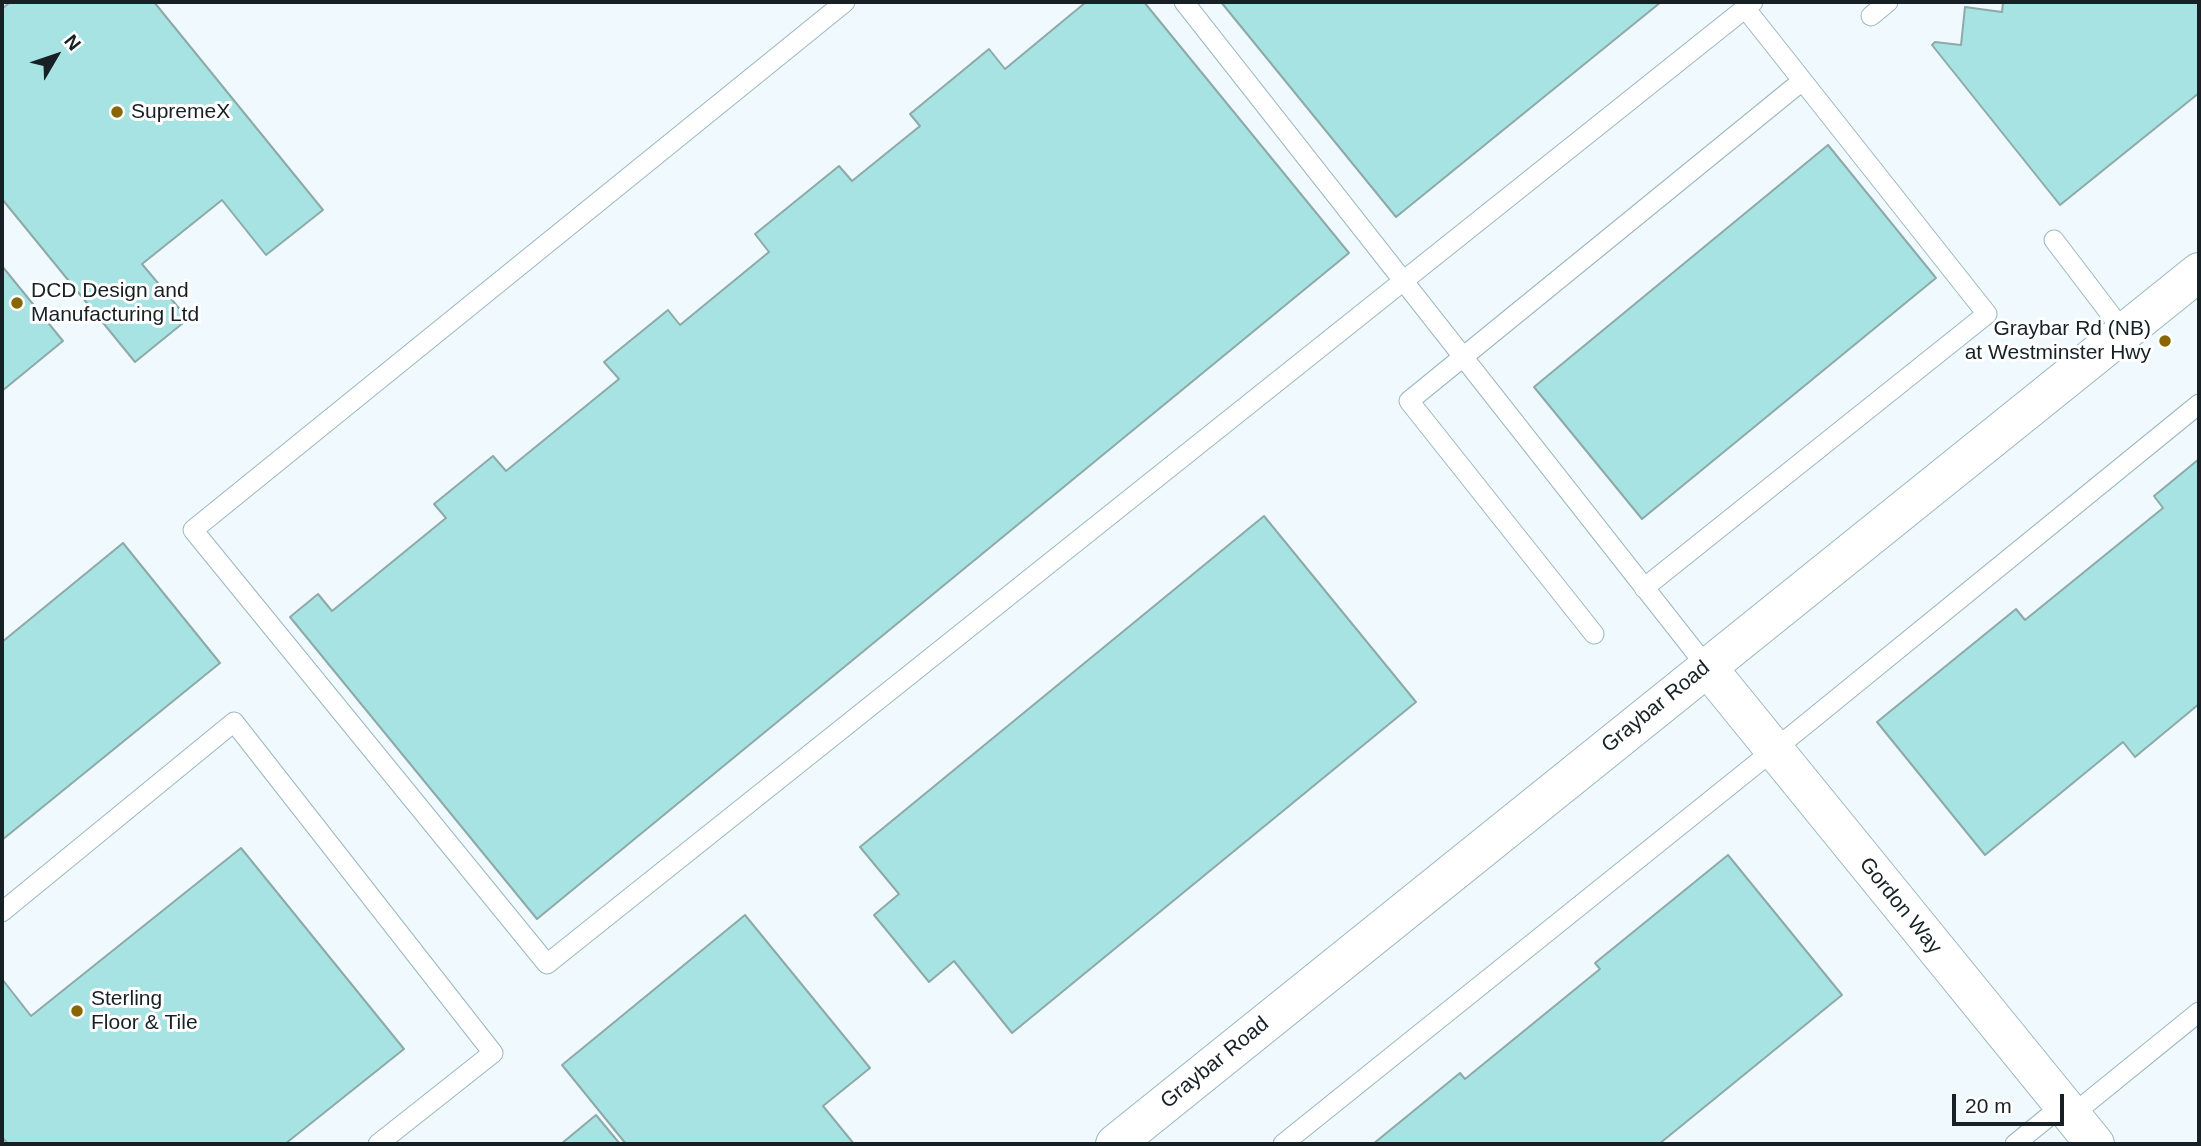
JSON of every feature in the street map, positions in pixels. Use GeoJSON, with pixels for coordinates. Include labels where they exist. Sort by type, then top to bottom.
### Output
{"type":"FeatureCollection","features":[{"type":"Feature","properties":{"kind":"street","name":"Graybar Road"},"geometry":{"type":"LineString","coordinates":[[1115,1144],[2199,272]]}},
{"type":"Feature","properties":{"kind":"street","name":"Gordon Way"},"geometry":{"type":"LineString","coordinates":[[1707,667],[2076,1122]]}},
{"type":"Feature","properties":{"kind":"lane"},"geometry":{"type":"LineString","coordinates":[[845,2],[193,530],[547,964],[1749,5],[1802,81],[1987,314],[1644,588]]}},
{"type":"Feature","properties":{"kind":"lane"},"geometry":{"type":"LineString","coordinates":[[1184,2],[1707,667]]}},
{"type":"Feature","properties":{"kind":"lane"},"geometry":{"type":"LineString","coordinates":[[1871,16],[1888,2]]}},
{"type":"Feature","properties":{"kind":"lane"},"geometry":{"type":"LineString","coordinates":[[1594,635],[1409,401],[1802,81]]}},
{"type":"Feature","properties":{"kind":"lane"},"geometry":{"type":"LineString","coordinates":[[2054,240],[2124,332]]}},
{"type":"Feature","properties":{"kind":"lane"},"geometry":{"type":"LineString","coordinates":[[1283,1144],[2199,404]]}},
{"type":"Feature","properties":{"kind":"lane"},"geometry":{"type":"LineString","coordinates":[[2,912],[234,722],[492,1053],[378,1144]]}},
{"type":"Feature","properties":{"kind":"lane"},"geometry":{"type":"LineString","coordinates":[[2015,1144],[2076,1122],[2199,1013]]}},
{"type":"Feature","properties":{"kind":"building"},"geometry":{"type":"Polygon","coordinates":[[[10,2],[154,2],[323,210],[266,255],[222,200],[142,264],[188,319],[135,362],[2,199],[2,9],[10,2]]]}},
{"type":"Feature","properties":{"kind":"building"},"geometry":{"type":"Polygon","coordinates":[[[1086,2],[1144,2],[1349,253],[537,919],[290,617],[318,594],[332,611],[446,518],[434,504],[493,456],[506,471],[619,379],[604,362],[668,310],[680,325],[769,252],[755,234],[839,166],[852,181],[920,126],[910,114],[989,49],[1005,69],[1086,2]]]}},
{"type":"Feature","properties":{"kind":"building"},"geometry":{"type":"Polygon","coordinates":[[[1221,2],[1661,2],[1396,217],[1221,2]]]}},
{"type":"Feature","properties":{"kind":"building"},"geometry":{"type":"Polygon","coordinates":[[[2003,2],[2199,2],[2199,93],[2060,205],[1932,45],[1935,42],[1961,45],[1965,7],[2002,12],[2003,2]]]}},
{"type":"Feature","properties":{"kind":"building"},"geometry":{"type":"Polygon","coordinates":[[[1828,145],[1936,278],[1642,519],[1534,387],[1828,145]]]}},
{"type":"Feature","properties":{"kind":"building","name":"DCD Design and Manufacturing Ltd"},"geometry":{"type":"Polygon","coordinates":[[[2,266],[63,341],[2,391],[2,266]]]}},
{"type":"Feature","properties":{"kind":"building"},"geometry":{"type":"Polygon","coordinates":[[[2199,459],[2199,704],[2135,757],[2123,742],[1985,855],[1877,722],[2016,609],[2025,620],[2163,508],[2154,496],[2199,459]]]}},
{"type":"Feature","properties":{"kind":"building"},"geometry":{"type":"Polygon","coordinates":[[[1264,516],[1416,702],[1012,1033],[954,961],[929,982],[874,915],[899,894],[860,847],[1264,516]]]}},
{"type":"Feature","properties":{"kind":"building"},"geometry":{"type":"Polygon","coordinates":[[[123,543],[220,663],[2,840],[2,642],[123,543]]]}},
{"type":"Feature","properties":{"kind":"building"},"geometry":{"type":"Polygon","coordinates":[[[241,848],[404,1049],[285,1144],[8,1144],[2,1137],[2,979],[31,1016],[241,848]]]}},
{"type":"Feature","properties":{"kind":"building"},"geometry":{"type":"Polygon","coordinates":[[[1728,855],[1842,995],[1659,1144],[1373,1144],[1460,1073],[1465,1079],[1600,969],[1595,963],[1728,855]]]}},
{"type":"Feature","properties":{"kind":"building"},"geometry":{"type":"Polygon","coordinates":[[[745,915],[870,1068],[823,1106],[854,1144],[626,1144],[562,1065],[745,915]]]}},
{"type":"Feature","properties":{"kind":"building"},"geometry":{"type":"Polygon","coordinates":[[[596,1115],[620,1144],[561,1144],[596,1115]]]}},
{"type":"Feature","properties":{"kind":"place","name":"SupremeX"},"geometry":{"type":"Point","coordinates":[117,112]}},
{"type":"Feature","properties":{"kind":"place","name":"DCD Design and Manufacturing Ltd"},"geometry":{"type":"Point","coordinates":[17,303]}},
{"type":"Feature","properties":{"kind":"place","name":"Graybar Rd (NB) at Westminster Hwy"},"geometry":{"type":"Point","coordinates":[2165,341]}},
{"type":"Feature","properties":{"kind":"place","name":"Sterling Floor & Tile"},"geometry":{"type":"Point","coordinates":[77,1011]}}]}
